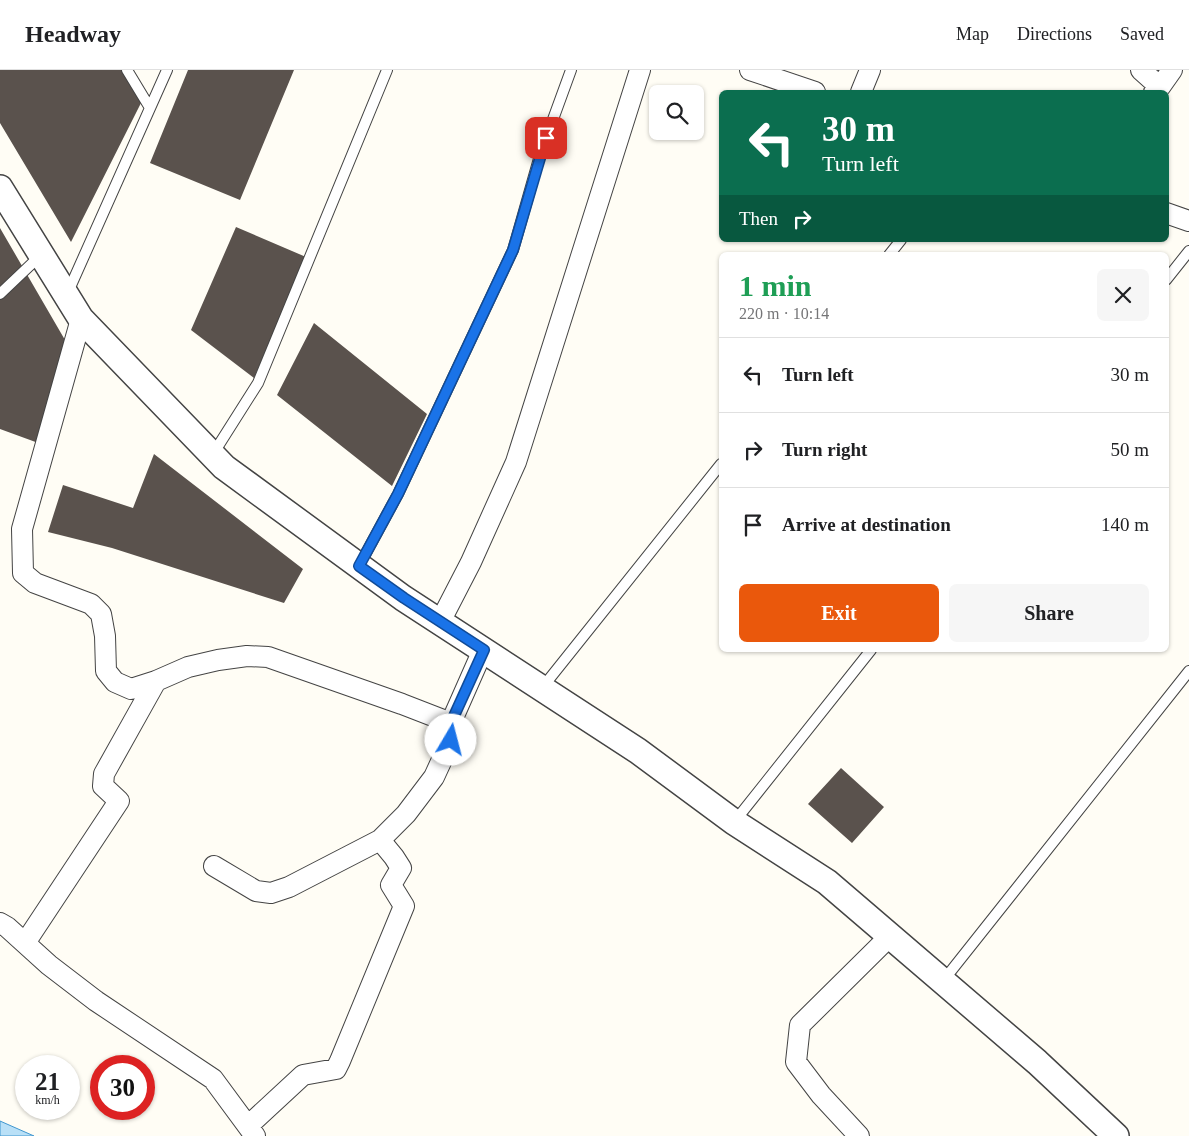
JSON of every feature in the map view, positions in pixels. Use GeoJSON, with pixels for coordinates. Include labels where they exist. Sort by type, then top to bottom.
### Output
{"type":"FeatureCollection","features":[{"type":"Feature","properties":{"kind":"street"},"geometry":{"type":"LineString","coordinates":[[440,622],[471,562],[516,462],[640,70]]}},
{"type":"Feature","properties":{"kind":"street"},"geometry":{"type":"LineString","coordinates":[[750,70],[809,90]]}},
{"type":"Feature","properties":{"kind":"street"},"geometry":{"type":"LineString","coordinates":[[862,90],[870,70]]}},
{"type":"Feature","properties":{"kind":"street"},"geometry":{"type":"LineString","coordinates":[[1141,70],[1157,90],[1172,70]]}},
{"type":"Feature","properties":{"kind":"street"},"geometry":{"type":"LineString","coordinates":[[0,188],[81,320],[224,467],[404,598],[638,751],[734,822],[827,882],[1038,1062],[1116,1136]]}},
{"type":"Feature","properties":{"kind":"street"},"geometry":{"type":"LineString","coordinates":[[1169,214],[1189,221]]}},
{"type":"Feature","properties":{"kind":"street"},"geometry":{"type":"LineString","coordinates":[[81,320],[22,529],[23,573],[35,583],[91,604],[101,614],[105,636],[106,671],[116,682],[130,689],[156,681],[188,667],[218,660],[246,656],[268,657],[450,723]]}},
{"type":"Feature","properties":{"kind":"street"},"geometry":{"type":"LineString","coordinates":[[214,866],[256,890],[271,893],[289,887],[380,840],[406,814],[434,777],[451,740],[450,723],[484,650]]}},
{"type":"Feature","properties":{"kind":"street"},"geometry":{"type":"LineString","coordinates":[[25,943],[119,801],[104,786],[104,774],[156,681]]}},
{"type":"Feature","properties":{"kind":"street"},"geometry":{"type":"LineString","coordinates":[[0,923],[96,1001],[213,1079],[252,1131],[304,1075],[336,1069],[340,1061],[404,906],[391,886],[401,868],[380,840]]}},
{"type":"Feature","properties":{"kind":"street"},"geometry":{"type":"LineString","coordinates":[[859,1136],[821,1095],[796,1062],[800,1025],[890,936]]}},
{"type":"Feature","properties":{"kind":"lane"},"geometry":{"type":"LineString","coordinates":[[127,70],[150,108]]}},
{"type":"Feature","properties":{"kind":"lane"},"geometry":{"type":"LineString","coordinates":[[66,295],[167,70]]}},
{"type":"Feature","properties":{"kind":"lane"},"geometry":{"type":"LineString","coordinates":[[212,455],[258,383],[387,70]]}},
{"type":"Feature","properties":{"kind":"lane"},"geometry":{"type":"LineString","coordinates":[[359,566],[398,494],[513,250],[540,155],[571,70]]}},
{"type":"Feature","properties":{"kind":"lane"},"geometry":{"type":"LineString","coordinates":[[890,252],[898,242]]}},
{"type":"Feature","properties":{"kind":"lane"},"geometry":{"type":"LineString","coordinates":[[1169,276],[1189,251]]}},
{"type":"Feature","properties":{"kind":"lane"},"geometry":{"type":"LineString","coordinates":[[0,294],[41,255]]}},
{"type":"Feature","properties":{"kind":"lane"},"geometry":{"type":"LineString","coordinates":[[542,688],[719,467]]}},
{"type":"Feature","properties":{"kind":"lane"},"geometry":{"type":"LineString","coordinates":[[734,822],[869,652]]}},
{"type":"Feature","properties":{"kind":"lane"},"geometry":{"type":"LineString","coordinates":[[943,981],[1189,671]]}},
{"type":"Feature","properties":{"kind":"water"},"geometry":{"type":"Polygon","coordinates":[[[0,1121],[34,1136],[0,1136],[0,1121]]]}},
{"type":"Feature","properties":{"kind":"building"},"geometry":{"type":"Polygon","coordinates":[[[0,70],[124,70],[142,101],[71,242],[0,123],[0,70]]]}},
{"type":"Feature","properties":{"kind":"building"},"geometry":{"type":"Polygon","coordinates":[[[188,70],[294,70],[240,200],[150,163],[188,70]]]}},
{"type":"Feature","properties":{"kind":"building"},"geometry":{"type":"Polygon","coordinates":[[[236,227],[306,257],[254,378],[191,330],[236,227]]]}},
{"type":"Feature","properties":{"kind":"building"},"geometry":{"type":"Polygon","coordinates":[[[0,228],[65,340],[41,444],[0,429],[0,228]]]}},
{"type":"Feature","properties":{"kind":"building"},"geometry":{"type":"Polygon","coordinates":[[[314,323],[427,414],[392,486],[277,395],[314,323]]]}},
{"type":"Feature","properties":{"kind":"building"},"geometry":{"type":"Polygon","coordinates":[[[154,454],[303,569],[284,603],[112,548],[48,532],[63,485],[133,508],[154,454]]]}},
{"type":"Feature","properties":{"kind":"building"},"geometry":{"type":"Polygon","coordinates":[[[841,768],[884,807],[852,843],[808,804],[841,768]]]}},
{"type":"Feature","properties":{"kind":"route"},"geometry":{"type":"LineString","coordinates":[[451,740],[449,727],[484,650],[359,566],[398,494],[513,250],[546,138]]}}]}
